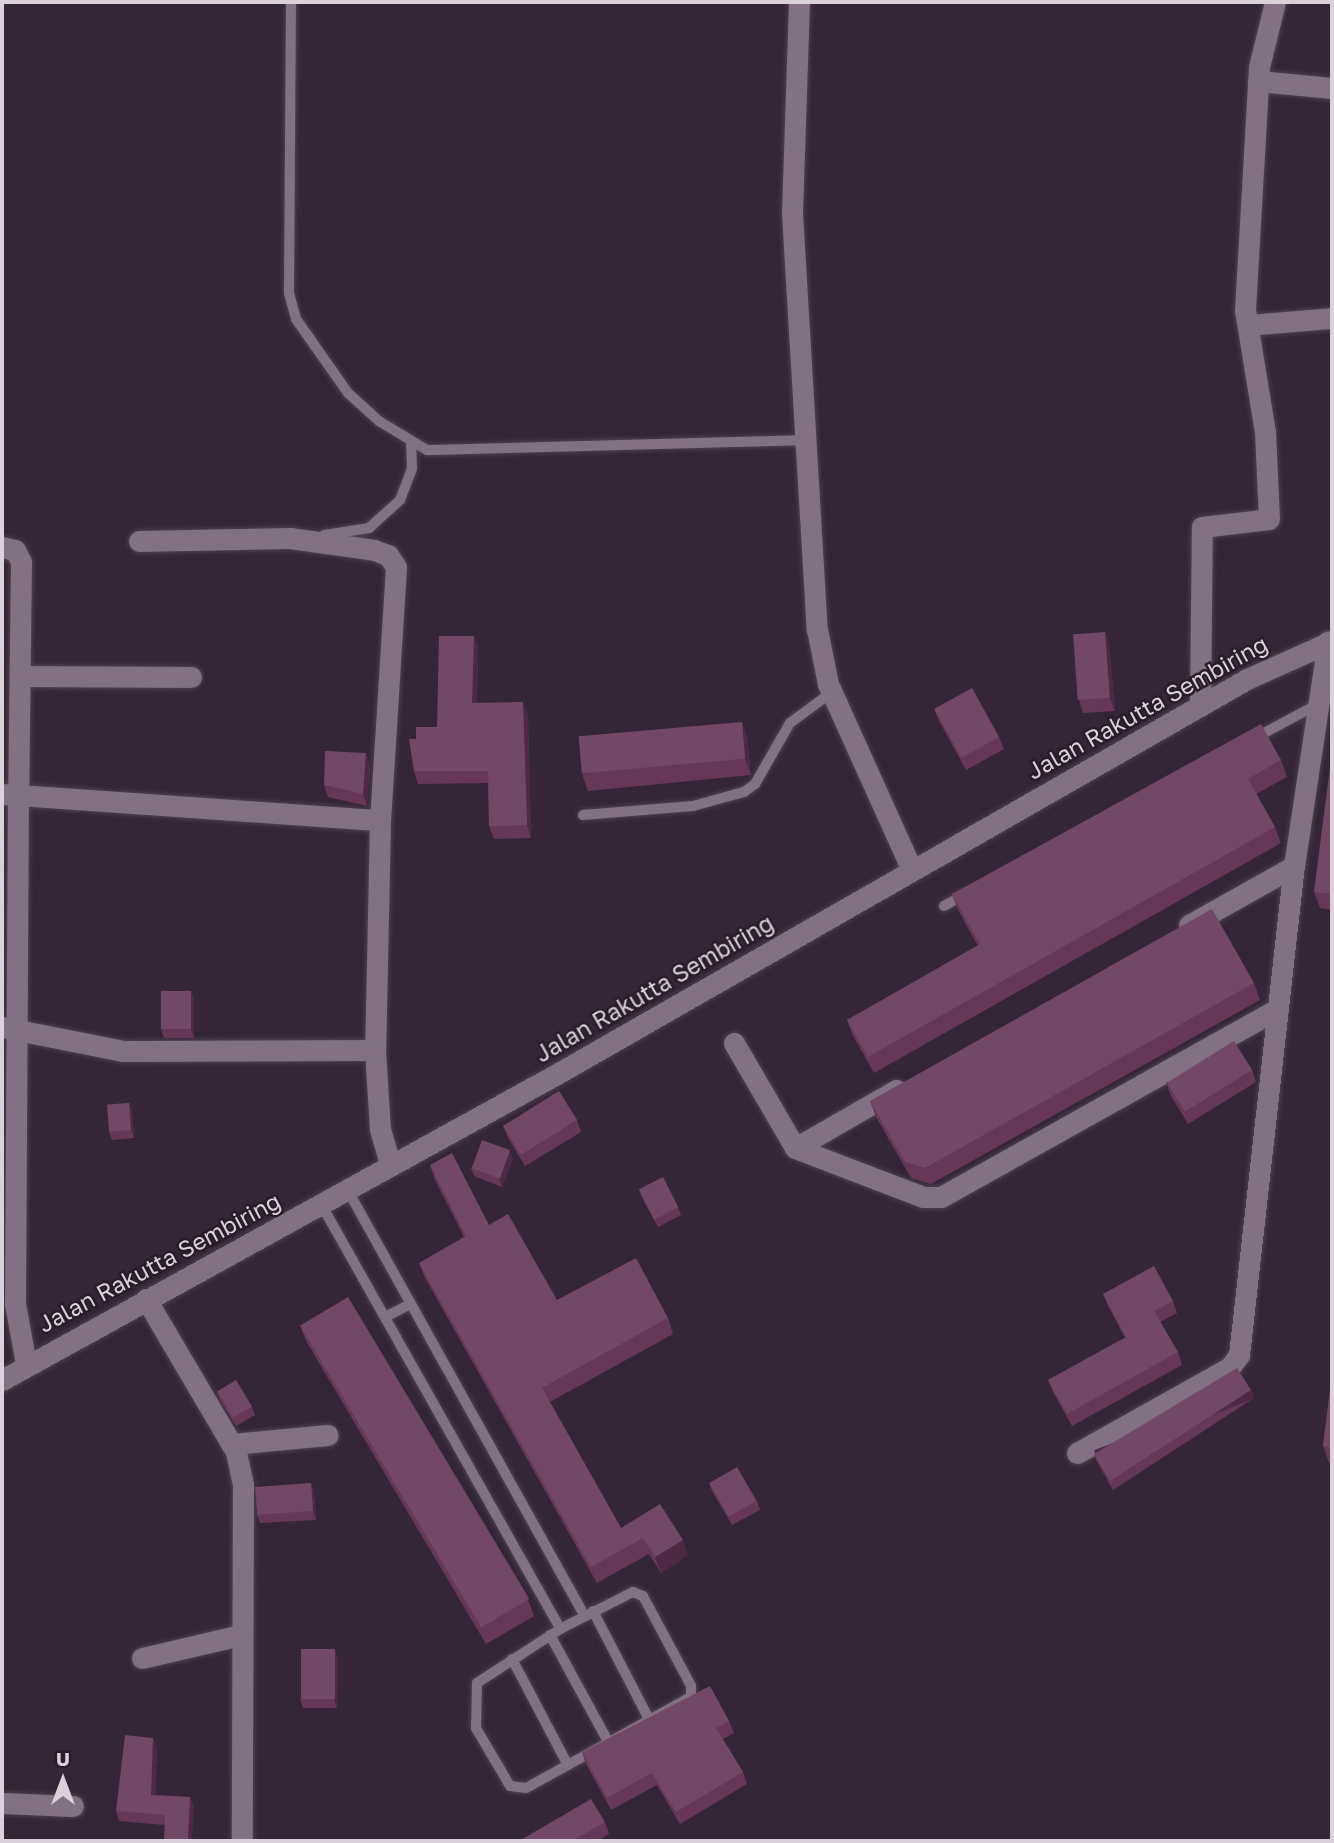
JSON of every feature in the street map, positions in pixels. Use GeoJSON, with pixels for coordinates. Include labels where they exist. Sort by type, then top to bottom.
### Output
{"type":"FeatureCollection","features":[{"type":"Feature","properties":{"kind":"street"},"geometry":{"type":"LineString","coordinates":[[799,2],[792,213],[817,629],[832,692],[912,870]]}},
{"type":"Feature","properties":{"kind":"street"},"geometry":{"type":"LineString","coordinates":[[1200,706],[1202,527],[1269,519],[1265,432],[1248,325],[1258,81],[1275,2]]}},
{"type":"Feature","properties":{"kind":"street"},"geometry":{"type":"LineString","coordinates":[[1258,81],[1332,88]]}},
{"type":"Feature","properties":{"kind":"street"},"geometry":{"type":"LineString","coordinates":[[1248,325],[1332,318]]}},
{"type":"Feature","properties":{"kind":"street"},"geometry":{"type":"LineString","coordinates":[[138,541],[290,538],[373,550],[388,555],[396,567],[380,820],[375,1050],[380,1129],[390,1165]]}},
{"type":"Feature","properties":{"kind":"street"},"geometry":{"type":"LineString","coordinates":[[2,547],[15,550],[21,562],[21,676],[10,794],[8,1027],[15,1304],[26,1364]]}},
{"type":"Feature","properties":{"kind":"street"},"geometry":{"type":"LineString","coordinates":[[1077,1453],[1230,1367],[1239,1355],[1294,866],[1330,642]]}},
{"type":"Feature","properties":{"kind":"street","name":"Jalan Rakutta Sembiring"},"geometry":{"type":"LineString","coordinates":[[2,1380],[26,1364],[321,1204],[1200,706],[1330,642]]}},
{"type":"Feature","properties":{"kind":"street"},"geometry":{"type":"LineString","coordinates":[[21,676],[191,677]]}},
{"type":"Feature","properties":{"kind":"street"},"geometry":{"type":"LineString","coordinates":[[10,794],[380,820]]}},
{"type":"Feature","properties":{"kind":"street"},"geometry":{"type":"LineString","coordinates":[[1172,934],[1294,866]]}},
{"type":"Feature","properties":{"kind":"street"},"geometry":{"type":"LineString","coordinates":[[734,1043],[795,1148],[923,1196],[941,1196],[1278,1009]]}},
{"type":"Feature","properties":{"kind":"street"},"geometry":{"type":"LineString","coordinates":[[8,1027],[123,1051],[375,1050]]}},
{"type":"Feature","properties":{"kind":"street"},"geometry":{"type":"LineString","coordinates":[[795,1148],[916,1079]]}},
{"type":"Feature","properties":{"kind":"street"},"geometry":{"type":"LineString","coordinates":[[146,1299],[232,1444],[243,1485],[242,1841]]}},
{"type":"Feature","properties":{"kind":"street"},"geometry":{"type":"LineString","coordinates":[[232,1444],[328,1435]]}},
{"type":"Feature","properties":{"kind":"street"},"geometry":{"type":"LineString","coordinates":[[142,1658],[242,1635]]}},
{"type":"Feature","properties":{"kind":"street"},"geometry":{"type":"LineString","coordinates":[[2,1803],[73,1806]]}},
{"type":"Feature","properties":{"kind":"lane"},"geometry":{"type":"LineString","coordinates":[[291,2],[289,293],[296,319],[348,393],[411,443],[427,450],[806,440]]}},
{"type":"Feature","properties":{"kind":"lane"},"geometry":{"type":"LineString","coordinates":[[290,538],[369,527],[408,487],[411,443]]}},
{"type":"Feature","properties":{"kind":"lane"},"geometry":{"type":"LineString","coordinates":[[583,815],[693,806],[744,792],[755,784],[790,723],[832,692]]}},
{"type":"Feature","properties":{"kind":"lane"},"geometry":{"type":"LineString","coordinates":[[1245,743],[1318,704]]}},
{"type":"Feature","properties":{"kind":"lane"},"geometry":{"type":"LineString","coordinates":[[944,906],[980,887]]}},
{"type":"Feature","properties":{"kind":"lane"},"geometry":{"type":"LineString","coordinates":[[347,1189],[650,1721]]}},
{"type":"Feature","properties":{"kind":"lane"},"geometry":{"type":"LineString","coordinates":[[321,1204],[560,1629]]}},
{"type":"Feature","properties":{"kind":"lane"},"geometry":{"type":"LineString","coordinates":[[385,1317],[411,1304]]}},
{"type":"Feature","properties":{"kind":"lane"},"geometry":{"type":"LineString","coordinates":[[627,1594],[643,1596],[691,1686],[687,1700],[526,1788],[510,1786],[476,1728],[474,1689],[512,1659],[589,1614],[627,1594]]}},
{"type":"Feature","properties":{"kind":"lane"},"geometry":{"type":"LineString","coordinates":[[550,1635],[609,1743]]}},
{"type":"Feature","properties":{"kind":"lane"},"geometry":{"type":"LineString","coordinates":[[512,1659],[568,1765]]}},
{"type":"Feature","properties":{"kind":"building"},"geometry":{"type":"Polygon","coordinates":[[[1105,632],[1110,698],[1078,700],[1073,634],[1105,632]]]}},
{"type":"Feature","properties":{"kind":"building"},"geometry":{"type":"Polygon","coordinates":[[[439,636],[474,636],[472,703],[523,702],[527,825],[489,826],[488,771],[414,771],[409,739],[416,739],[416,727],[437,727],[439,636]]]}},
{"type":"Feature","properties":{"kind":"building"},"geometry":{"type":"Polygon","coordinates":[[[972,688],[999,737],[962,758],[934,709],[972,688]]]}},
{"type":"Feature","properties":{"kind":"building"},"geometry":{"type":"Polygon","coordinates":[[[742,722],[745,759],[582,773],[579,736],[742,722]]]}},
{"type":"Feature","properties":{"kind":"building"},"geometry":{"type":"Polygon","coordinates":[[[1261,724],[1281,760],[1248,779],[1275,827],[868,1057],[847,1020],[980,944],[952,894],[1261,724]]]}},
{"type":"Feature","properties":{"kind":"building"},"geometry":{"type":"Polygon","coordinates":[[[325,751],[366,753],[363,794],[324,785],[325,751]]]}},
{"type":"Feature","properties":{"kind":"building"},"geometry":{"type":"Polygon","coordinates":[[[1332,753],[1332,894],[1314,892],[1332,753]]]}},
{"type":"Feature","properties":{"kind":"building"},"geometry":{"type":"Polygon","coordinates":[[[1212,909],[1254,983],[925,1168],[905,1162],[870,1101],[1212,909]]]}},
{"type":"Feature","properties":{"kind":"building"},"geometry":{"type":"Polygon","coordinates":[[[161,991],[191,991],[191,1029],[161,1029],[161,991]]]}},
{"type":"Feature","properties":{"kind":"building"},"geometry":{"type":"Polygon","coordinates":[[[1234,1041],[1252,1070],[1185,1112],[1167,1083],[1234,1041]]]}},
{"type":"Feature","properties":{"kind":"building"},"geometry":{"type":"Polygon","coordinates":[[[559,1091],[577,1120],[521,1155],[503,1126],[559,1091]]]}},
{"type":"Feature","properties":{"kind":"building"},"geometry":{"type":"Polygon","coordinates":[[[129,1103],[131,1130],[109,1131],[107,1105],[129,1103]]]}},
{"type":"Feature","properties":{"kind":"building"},"geometry":{"type":"Polygon","coordinates":[[[482,1140],[510,1150],[500,1178],[472,1168],[482,1140]]]}},
{"type":"Feature","properties":{"kind":"building"},"geometry":{"type":"Polygon","coordinates":[[[452,1153],[489,1225],[508,1214],[557,1300],[636,1258],[668,1318],[542,1388],[621,1528],[660,1504],[683,1540],[655,1557],[643,1538],[591,1567],[419,1263],[466,1236],[430,1165],[452,1153]]]}},
{"type":"Feature","properties":{"kind":"building"},"geometry":{"type":"Polygon","coordinates":[[[663,1177],[678,1207],[654,1220],[639,1189],[663,1177]]]}},
{"type":"Feature","properties":{"kind":"building"},"geometry":{"type":"Polygon","coordinates":[[[1154,1266],[1173,1301],[1154,1311],[1178,1352],[1067,1414],[1048,1380],[1126,1337],[1103,1294],[1154,1266]]]}},
{"type":"Feature","properties":{"kind":"building"},"geometry":{"type":"Polygon","coordinates":[[[348,1297],[529,1599],[481,1628],[300,1326],[348,1297]]]}},
{"type":"Feature","properties":{"kind":"building"},"geometry":{"type":"Polygon","coordinates":[[[1237,1368],[1251,1390],[1110,1481],[1094,1454],[1237,1368]]]}},
{"type":"Feature","properties":{"kind":"building"},"geometry":{"type":"Polygon","coordinates":[[[1332,1374],[1332,1448],[1323,1446],[1332,1374]]]}},
{"type":"Feature","properties":{"kind":"building"},"geometry":{"type":"Polygon","coordinates":[[[236,1380],[252,1407],[233,1418],[217,1391],[236,1380]]]}},
{"type":"Feature","properties":{"kind":"building"},"geometry":{"type":"Polygon","coordinates":[[[737,1467],[757,1501],[729,1517],[709,1483],[737,1467]]]}},
{"type":"Feature","properties":{"kind":"building"},"geometry":{"type":"Polygon","coordinates":[[[311,1483],[313,1511],[257,1515],[255,1487],[311,1483]]]}},
{"type":"Feature","properties":{"kind":"building"},"geometry":{"type":"Polygon","coordinates":[[[301,1649],[335,1649],[335,1699],[301,1699],[301,1649]]]}},
{"type":"Feature","properties":{"kind":"building"},"geometry":{"type":"Polygon","coordinates":[[[710,1686],[729,1721],[716,1728],[743,1772],[676,1812],[652,1773],[607,1798],[582,1752],[710,1686]]]}},
{"type":"Feature","properties":{"kind":"building"},"geometry":{"type":"Polygon","coordinates":[[[125,1735],[153,1738],[151,1795],[190,1797],[188,1841],[164,1841],[165,1815],[116,1811],[125,1735]]]}},
{"type":"Feature","properties":{"kind":"building"},"geometry":{"type":"Polygon","coordinates":[[[591,1799],[605,1822],[572,1841],[519,1841],[591,1799]]]}}]}
